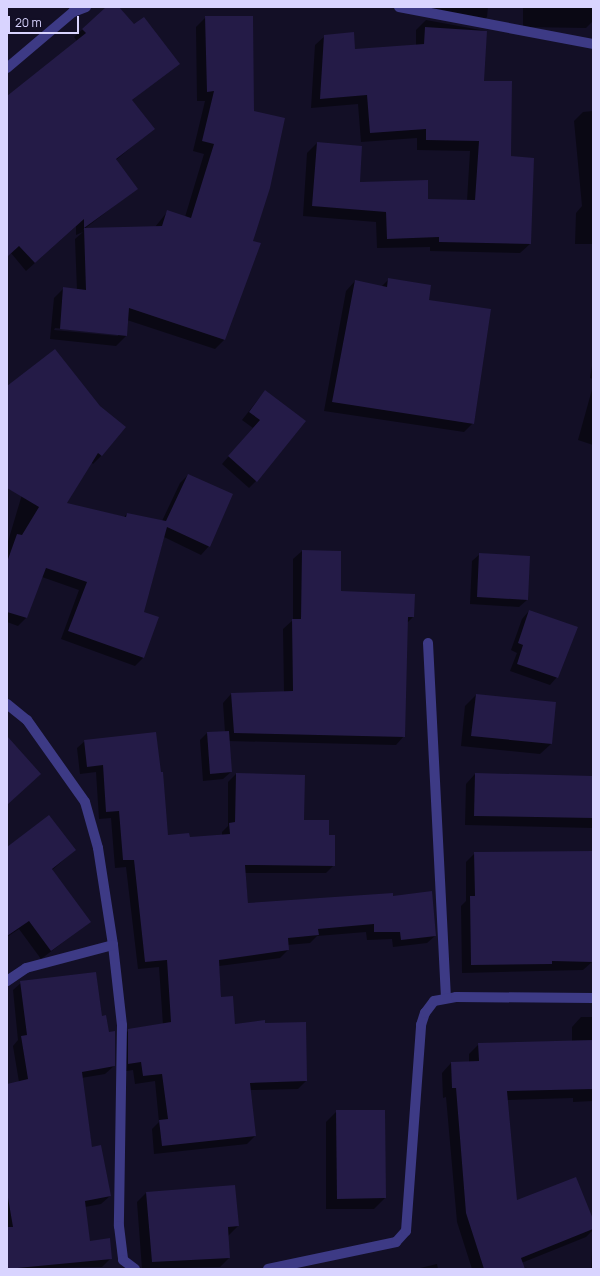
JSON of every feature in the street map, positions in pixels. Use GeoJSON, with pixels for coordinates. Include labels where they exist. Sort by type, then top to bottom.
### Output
{"type":"FeatureCollection","features":[{"type":"Feature","properties":{"kind":"street"},"geometry":{"type":"LineString","coordinates":[[7,68],[73,12],[86,7]]}},
{"type":"Feature","properties":{"kind":"street"},"geometry":{"type":"LineString","coordinates":[[399,7],[593,44]]}},
{"type":"Feature","properties":{"kind":"street"},"geometry":{"type":"LineString","coordinates":[[428,643],[446,998]]}},
{"type":"Feature","properties":{"kind":"street"},"geometry":{"type":"LineString","coordinates":[[7,704],[27,720],[85,802],[98,848],[113,945],[122,1025],[119,1226],[123,1260],[135,1269]]}},
{"type":"Feature","properties":{"kind":"street"},"geometry":{"type":"LineString","coordinates":[[7,980],[26,968],[113,945]]}},
{"type":"Feature","properties":{"kind":"street"},"geometry":{"type":"LineString","coordinates":[[268,1269],[396,1242],[406,1231],[421,1025],[425,1013],[434,1001],[446,998],[593,998]]}},
{"type":"Feature","properties":{"kind":"building"},"geometry":{"type":"Polygon","coordinates":[[[106,7],[119,7],[134,24],[144,17],[180,64],[132,100],[155,129],[116,159],[138,189],[84,228],[84,219],[35,263],[19,246],[7,257],[7,96],[86,33],[82,29],[106,7]]]}},
{"type":"Feature","properties":{"kind":"building"},"geometry":{"type":"Polygon","coordinates":[[[205,16],[253,16],[254,111],[285,118],[270,188],[253,241],[261,243],[225,340],[129,308],[127,336],[60,329],[63,287],[86,290],[84,228],[162,226],[167,210],[191,218],[214,144],[202,141],[214,91],[207,92],[205,16]]]}},
{"type":"Feature","properties":{"kind":"building"},"geometry":{"type":"Polygon","coordinates":[[[425,27],[487,31],[484,81],[512,81],[511,156],[534,158],[531,244],[439,242],[439,237],[387,239],[386,212],[312,206],[317,142],[362,146],[360,182],[428,180],[428,199],[475,200],[479,141],[426,140],[426,129],[370,133],[367,95],[320,99],[324,35],[354,32],[355,49],[424,44],[425,27]]]}},
{"type":"Feature","properties":{"kind":"building"},"geometry":{"type":"Polygon","coordinates":[[[388,278],[431,285],[429,300],[491,309],[474,424],[332,402],[355,280],[387,287],[388,278]]]}},
{"type":"Feature","properties":{"kind":"building"},"geometry":{"type":"Polygon","coordinates":[[[55,349],[100,406],[126,427],[102,456],[98,453],[67,503],[126,517],[127,513],[166,521],[188,474],[233,494],[210,547],[167,527],[144,612],[159,617],[144,658],[68,631],[87,582],[46,568],[27,618],[7,612],[7,562],[17,534],[22,535],[39,507],[7,488],[7,386],[55,349]]]}},
{"type":"Feature","properties":{"kind":"building"},"geometry":{"type":"Polygon","coordinates":[[[265,390],[306,421],[257,482],[228,456],[260,420],[249,412],[265,390]]]}},
{"type":"Feature","properties":{"kind":"building"},"geometry":{"type":"Polygon","coordinates":[[[302,550],[341,551],[341,591],[415,594],[414,617],[408,617],[405,737],[234,733],[231,693],[293,691],[292,619],[301,619],[302,550]]]}},
{"type":"Feature","properties":{"kind":"building"},"geometry":{"type":"Polygon","coordinates":[[[479,553],[530,556],[528,600],[477,597],[479,553]]]}},
{"type":"Feature","properties":{"kind":"building"},"geometry":{"type":"Polygon","coordinates":[[[529,610],[578,627],[558,678],[517,664],[523,645],[518,643],[529,610]]]}},
{"type":"Feature","properties":{"kind":"building"},"geometry":{"type":"Polygon","coordinates":[[[476,694],[556,702],[552,744],[471,736],[476,694]]]}},
{"type":"Feature","properties":{"kind":"building"},"geometry":{"type":"Polygon","coordinates":[[[229,731],[232,772],[210,774],[207,732],[229,731]]]}},
{"type":"Feature","properties":{"kind":"building"},"geometry":{"type":"Polygon","coordinates":[[[156,732],[161,772],[163,772],[168,835],[189,833],[190,837],[230,834],[229,823],[235,822],[236,773],[305,775],[304,820],[329,820],[329,835],[335,835],[335,866],[245,865],[248,903],[393,893],[393,896],[432,891],[436,936],[401,940],[400,932],[374,932],[374,924],[318,929],[319,935],[288,938],[289,950],[219,960],[221,997],[233,996],[235,1024],[265,1020],[265,1023],[306,1022],[307,1081],[250,1083],[256,1136],[162,1146],[159,1120],[168,1119],[162,1074],[143,1076],[141,1062],[128,1064],[128,1029],[171,1022],[167,960],[145,962],[134,860],[123,860],[119,811],[106,812],[103,765],[87,767],[84,740],[156,732]]]}},
{"type":"Feature","properties":{"kind":"building"},"geometry":{"type":"Polygon","coordinates":[[[7,736],[41,774],[7,805],[7,736]]]}},
{"type":"Feature","properties":{"kind":"building"},"geometry":{"type":"Polygon","coordinates":[[[475,773],[593,776],[593,818],[474,816],[475,773]]]}},
{"type":"Feature","properties":{"kind":"building"},"geometry":{"type":"Polygon","coordinates":[[[49,815],[76,850],[52,869],[91,922],[51,951],[29,921],[7,936],[7,847],[49,815]]]}},
{"type":"Feature","properties":{"kind":"building"},"geometry":{"type":"Polygon","coordinates":[[[593,851],[593,962],[552,961],[552,964],[471,965],[470,896],[475,896],[474,852],[593,851]]]}},
{"type":"Feature","properties":{"kind":"building"},"geometry":{"type":"Polygon","coordinates":[[[96,972],[102,1016],[106,1015],[109,1032],[115,1031],[115,1066],[82,1072],[92,1147],[101,1145],[111,1196],[85,1201],[90,1241],[110,1238],[112,1259],[7,1269],[7,1227],[13,1227],[7,1192],[7,1084],[28,1079],[21,1036],[27,1035],[20,981],[96,972]]]}},
{"type":"Feature","properties":{"kind":"building"},"geometry":{"type":"Polygon","coordinates":[[[593,1040],[593,1089],[507,1091],[517,1200],[576,1177],[593,1219],[593,1229],[521,1258],[525,1269],[484,1269],[466,1213],[456,1088],[452,1088],[451,1062],[479,1061],[478,1043],[593,1040]]]}},
{"type":"Feature","properties":{"kind":"building"},"geometry":{"type":"Polygon","coordinates":[[[336,1110],[385,1110],[386,1198],[337,1199],[336,1110]]]}},
{"type":"Feature","properties":{"kind":"building"},"geometry":{"type":"Polygon","coordinates":[[[235,1185],[239,1226],[228,1227],[230,1258],[152,1262],[146,1192],[235,1185]]]}}]}
